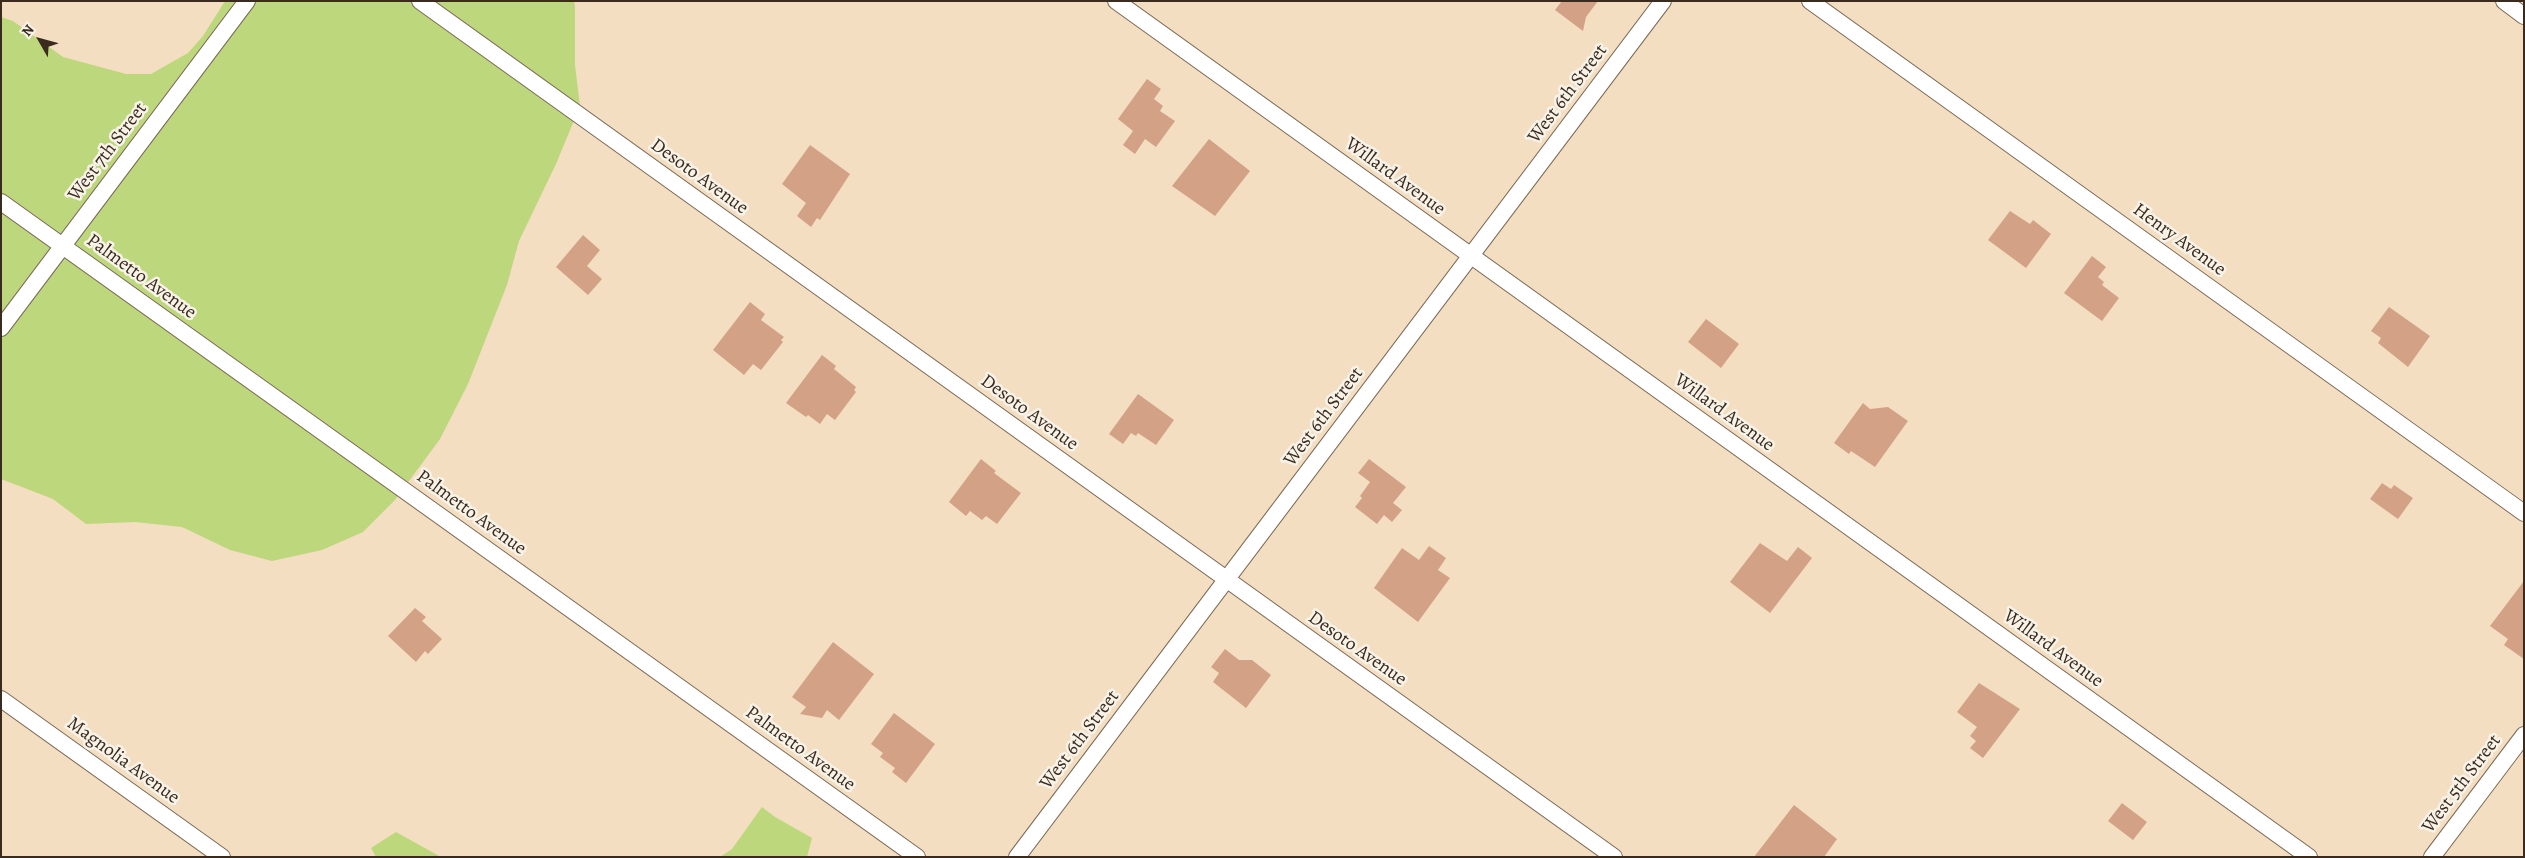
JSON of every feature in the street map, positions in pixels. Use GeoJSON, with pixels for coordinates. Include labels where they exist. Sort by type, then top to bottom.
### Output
{"type":"FeatureCollection","features":[{"type":"Feature","properties":{"kind":"street","name":"West 7th Street"},"geometry":{"type":"LineString","coordinates":[[1,328],[247,1]]}},
{"type":"Feature","properties":{"kind":"street","name":"Desoto Avenue"},"geometry":{"type":"LineString","coordinates":[[420,1],[1614,857]]}},
{"type":"Feature","properties":{"kind":"street","name":"Willard Avenue"},"geometry":{"type":"LineString","coordinates":[[1116,1],[2309,857]]}},
{"type":"Feature","properties":{"kind":"street","name":"West 6th Street"},"geometry":{"type":"LineString","coordinates":[[1017,857],[1662,1]]}},
{"type":"Feature","properties":{"kind":"street","name":"Henry Avenue"},"geometry":{"type":"LineString","coordinates":[[1810,1],[2524,513]]}},
{"type":"Feature","properties":{"kind":"street"},"geometry":{"type":"LineString","coordinates":[[2504,1],[2524,16]]}},
{"type":"Feature","properties":{"kind":"street","name":"Palmetto Avenue"},"geometry":{"type":"LineString","coordinates":[[1,202],[917,857]]}},
{"type":"Feature","properties":{"kind":"street","name":"Magnolia Avenue"},"geometry":{"type":"LineString","coordinates":[[1,699],[222,857]]}},
{"type":"Feature","properties":{"kind":"street","name":"West 5th Street"},"geometry":{"type":"LineString","coordinates":[[2432,857],[2524,735]]}},
{"type":"Feature","properties":{"kind":"green space"},"geometry":{"type":"Polygon","coordinates":[[[225,1],[574,1],[575,7],[575,65],[580,106],[556,164],[519,241],[507,285],[468,384],[440,439],[395,500],[363,532],[322,550],[272,561],[230,550],[182,527],[135,522],[86,524],[53,499],[1,479],[1,17],[13,21],[63,57],[126,74],[151,74],[188,53],[203,36],[225,1]]]}},
{"type":"Feature","properties":{"kind":"green space"},"geometry":{"type":"Polygon","coordinates":[[[762,807],[775,817],[812,838],[807,857],[720,857],[732,849],[762,807]]]}},
{"type":"Feature","properties":{"kind":"green space"},"geometry":{"type":"Polygon","coordinates":[[[396,832],[441,857],[376,857],[371,848],[396,832]]]}},
{"type":"Feature","properties":{"kind":"building"},"geometry":{"type":"Polygon","coordinates":[[[1562,1],[1598,1],[1586,17],[1583,31],[1555,10],[1562,1]]]}},
{"type":"Feature","properties":{"kind":"building"},"geometry":{"type":"Polygon","coordinates":[[[1147,79],[1161,89],[1154,99],[1163,106],[1160,111],[1175,121],[1156,147],[1145,139],[1135,154],[1123,145],[1133,131],[1118,119],[1147,79]]]}},
{"type":"Feature","properties":{"kind":"building"},"geometry":{"type":"Polygon","coordinates":[[[1209,139],[1250,171],[1215,216],[1172,186],[1209,139]]]}},
{"type":"Feature","properties":{"kind":"building"},"geometry":{"type":"Polygon","coordinates":[[[810,145],[850,174],[820,220],[817,218],[811,227],[797,216],[806,203],[782,184],[810,145]]]}},
{"type":"Feature","properties":{"kind":"building"},"geometry":{"type":"Polygon","coordinates":[[[2010,211],[2030,224],[2033,220],[2051,234],[2026,268],[1988,240],[2010,211]]]}},
{"type":"Feature","properties":{"kind":"building"},"geometry":{"type":"Polygon","coordinates":[[[583,235],[600,250],[587,266],[602,279],[588,295],[556,267],[583,235]]]}},
{"type":"Feature","properties":{"kind":"building"},"geometry":{"type":"Polygon","coordinates":[[[2092,256],[2106,267],[2098,277],[2104,282],[2102,285],[2119,298],[2102,321],[2064,293],[2092,256]]]}},
{"type":"Feature","properties":{"kind":"building"},"geometry":{"type":"Polygon","coordinates":[[[750,302],[765,314],[761,320],[784,337],[781,340],[783,342],[761,370],[753,364],[744,375],[713,350],[750,302]]]}},
{"type":"Feature","properties":{"kind":"building"},"geometry":{"type":"Polygon","coordinates":[[[2389,307],[2430,336],[2408,367],[2378,343],[2381,338],[2371,331],[2389,307]]]}},
{"type":"Feature","properties":{"kind":"building"},"geometry":{"type":"Polygon","coordinates":[[[1706,319],[1739,344],[1721,368],[1688,342],[1706,319]]]}},
{"type":"Feature","properties":{"kind":"building"},"geometry":{"type":"Polygon","coordinates":[[[822,355],[836,366],[834,369],[856,387],[854,390],[856,392],[835,420],[827,414],[820,424],[786,403],[822,355]]]}},
{"type":"Feature","properties":{"kind":"building"},"geometry":{"type":"Polygon","coordinates":[[[1138,394],[1174,420],[1156,445],[1138,433],[1136,436],[1131,433],[1123,444],[1109,434],[1138,394]]]}},
{"type":"Feature","properties":{"kind":"building"},"geometry":{"type":"Polygon","coordinates":[[[1863,403],[1870,409],[1888,407],[1908,421],[1875,467],[1851,451],[1849,454],[1834,443],[1863,403]]]}},
{"type":"Feature","properties":{"kind":"building"},"geometry":{"type":"Polygon","coordinates":[[[981,459],[996,471],[994,473],[1021,493],[997,524],[986,516],[982,520],[970,511],[966,516],[949,502],[981,459]]]}},
{"type":"Feature","properties":{"kind":"building"},"geometry":{"type":"Polygon","coordinates":[[[1369,459],[1406,487],[1393,503],[1402,510],[1392,522],[1384,515],[1377,524],[1355,507],[1370,482],[1358,473],[1369,459]]]}},
{"type":"Feature","properties":{"kind":"building"},"geometry":{"type":"Polygon","coordinates":[[[2382,483],[2391,489],[2394,485],[2413,498],[2398,519],[2370,499],[2382,483]]]}},
{"type":"Feature","properties":{"kind":"building"},"geometry":{"type":"Polygon","coordinates":[[[1760,543],[1787,561],[1798,547],[1812,558],[1770,613],[1730,582],[1760,543]]]}},
{"type":"Feature","properties":{"kind":"building"},"geometry":{"type":"Polygon","coordinates":[[[1429,546],[1446,558],[1438,570],[1450,578],[1418,622],[1374,588],[1402,548],[1419,560],[1429,546]]]}},
{"type":"Feature","properties":{"kind":"building"},"geometry":{"type":"Polygon","coordinates":[[[2524,581],[2524,659],[2504,645],[2508,639],[2490,626],[2524,581]]]}},
{"type":"Feature","properties":{"kind":"building"},"geometry":{"type":"Polygon","coordinates":[[[415,608],[426,617],[422,621],[442,639],[428,654],[425,651],[416,662],[388,636],[415,608]]]}},
{"type":"Feature","properties":{"kind":"building"},"geometry":{"type":"Polygon","coordinates":[[[833,642],[874,674],[839,720],[827,710],[822,718],[800,714],[806,707],[792,697],[833,642]]]}},
{"type":"Feature","properties":{"kind":"building"},"geometry":{"type":"Polygon","coordinates":[[[1225,649],[1239,660],[1252,660],[1271,675],[1246,708],[1213,682],[1219,673],[1211,667],[1225,649]]]}},
{"type":"Feature","properties":{"kind":"building"},"geometry":{"type":"Polygon","coordinates":[[[1979,683],[2020,709],[1983,758],[1970,748],[1976,741],[1970,736],[1977,727],[1957,712],[1979,683]]]}},
{"type":"Feature","properties":{"kind":"building"},"geometry":{"type":"Polygon","coordinates":[[[894,713],[935,744],[906,783],[892,772],[895,768],[880,757],[883,753],[871,744],[894,713]]]}},
{"type":"Feature","properties":{"kind":"building"},"geometry":{"type":"Polygon","coordinates":[[[2122,803],[2147,822],[2133,840],[2108,821],[2122,803]]]}},
{"type":"Feature","properties":{"kind":"building"},"geometry":{"type":"Polygon","coordinates":[[[1794,805],[1837,839],[1824,857],[1754,857],[1794,805]]]}}]}
